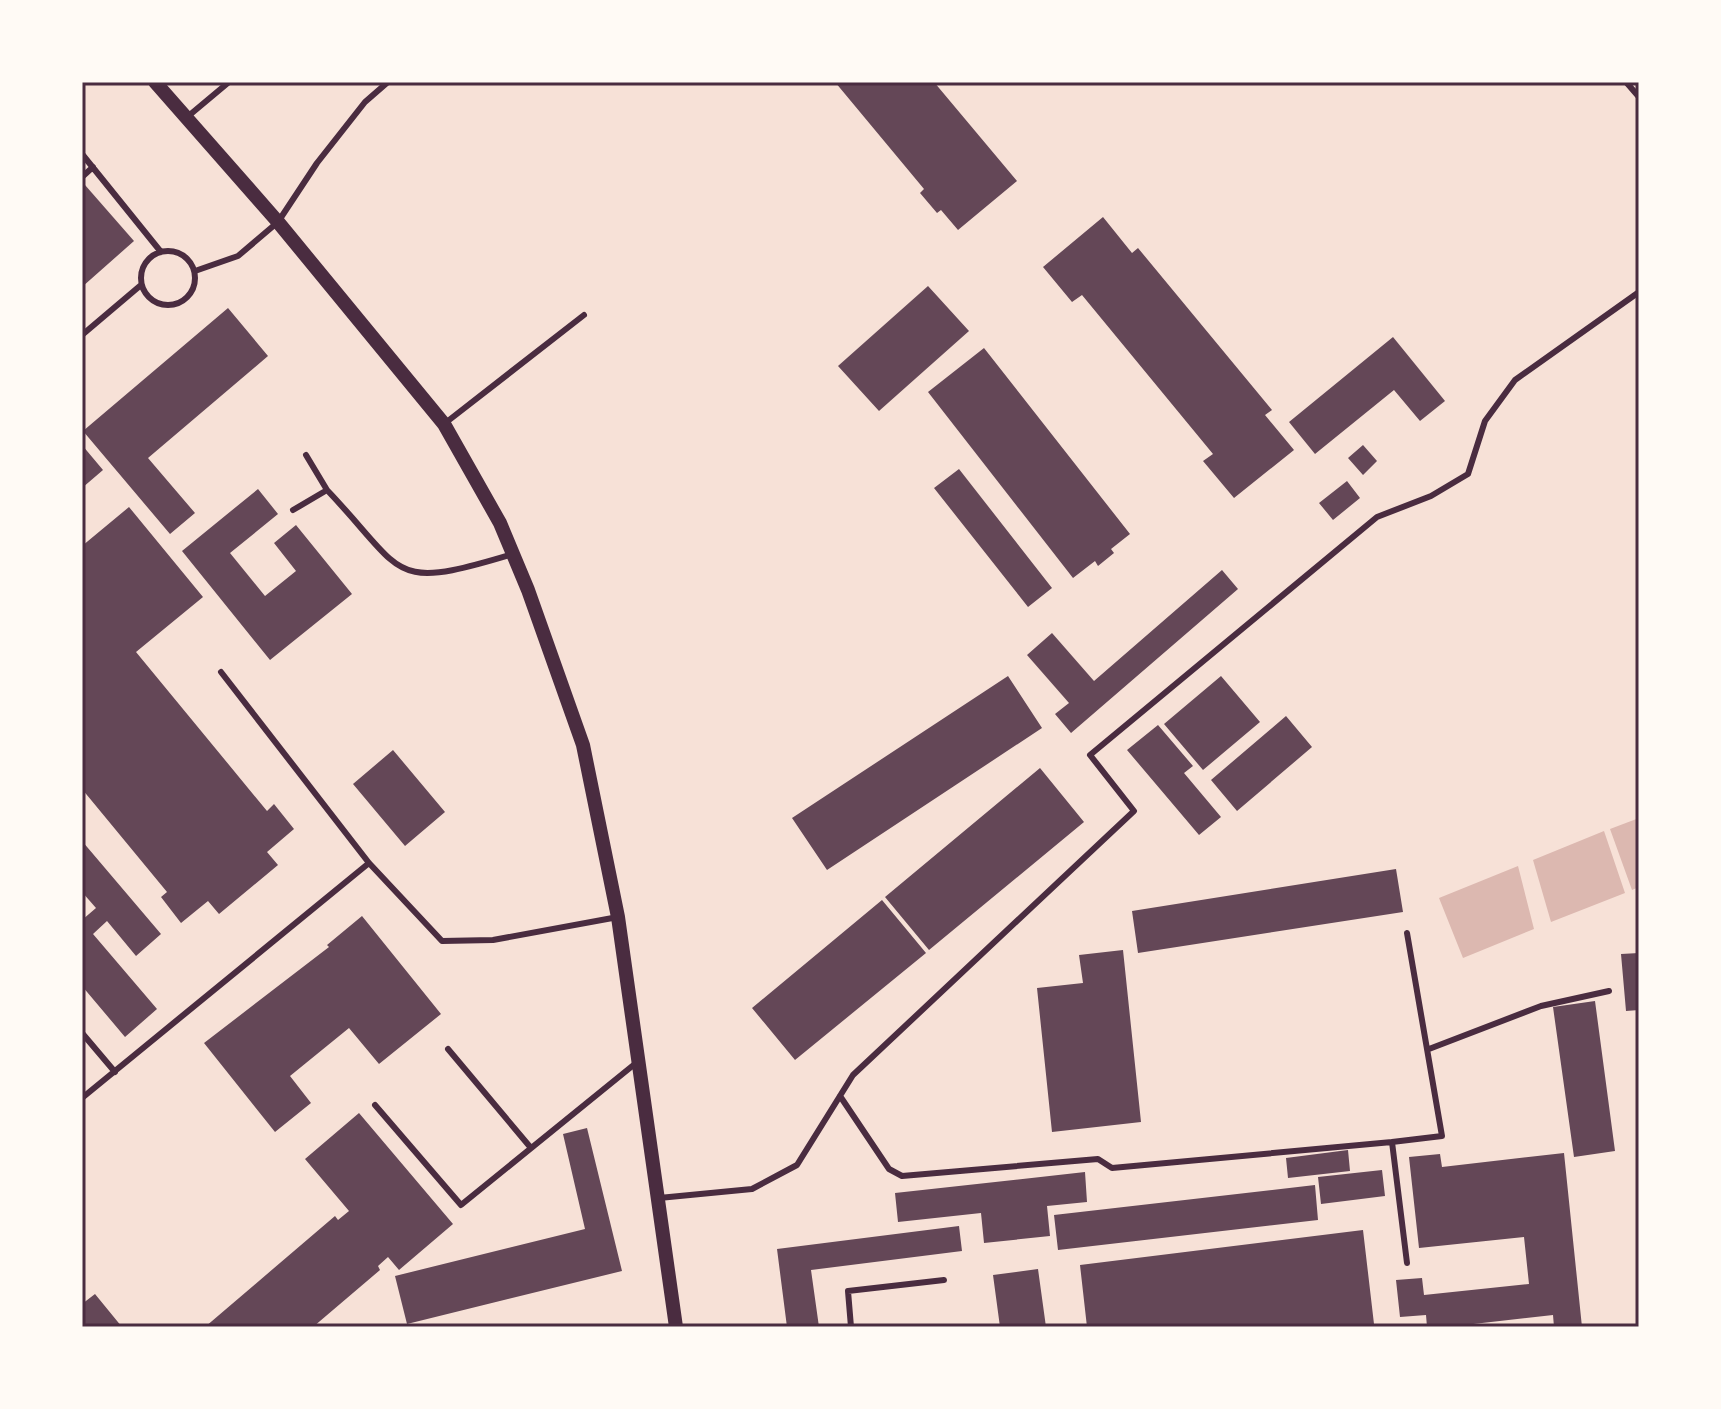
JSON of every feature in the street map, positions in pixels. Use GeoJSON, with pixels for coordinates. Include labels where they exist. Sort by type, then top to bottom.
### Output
{"type":"FeatureCollection","features":[{"type":"Feature","properties":{"kind":"street"},"geometry":{"type":"LineString","coordinates":[[155,82],[278,222],[444,424],[468,461],[513,554],[583,745],[618,917],[676,1327]]}},
{"type":"Feature","properties":{"kind":"lane"},"geometry":{"type":"LineString","coordinates":[[186,118],[229,82]]}},
{"type":"Feature","properties":{"kind":"lane"},"geometry":{"type":"LineString","coordinates":[[195,271],[238,256],[278,222],[317,163],[365,102],[388,82]]}},
{"type":"Feature","properties":{"kind":"lane"},"geometry":{"type":"LineString","coordinates":[[1626,82],[1639,97]]}},
{"type":"Feature","properties":{"kind":"lane"},"geometry":{"type":"LineString","coordinates":[[82,154],[161,252],[182,255],[195,271],[192,292],[175,305],[154,302],[141,285]]}},
{"type":"Feature","properties":{"kind":"lane"},"geometry":{"type":"LineString","coordinates":[[82,177],[93,167]]}},
{"type":"Feature","properties":{"kind":"lane"},"geometry":{"type":"LineString","coordinates":[[82,335],[141,285],[145,264],[161,252]]}},
{"type":"Feature","properties":{"kind":"lane"},"geometry":{"type":"LineString","coordinates":[[659,1198],[752,1189],[797,1165],[853,1075],[1134,811],[1090,755],[1377,517],[1431,496],[1468,474],[1485,421],[1515,380],[1639,292]]}},
{"type":"Feature","properties":{"kind":"lane"},"geometry":{"type":"LineString","coordinates":[[444,424],[584,315]]}},
{"type":"Feature","properties":{"kind":"lane"},"geometry":{"type":"LineString","coordinates":[[306,455],[327,490],[374,547],[399,568],[423,575],[464,569],[513,554]]}},
{"type":"Feature","properties":{"kind":"lane"},"geometry":{"type":"LineString","coordinates":[[293,510],[327,490]]}},
{"type":"Feature","properties":{"kind":"lane"},"geometry":{"type":"LineString","coordinates":[[221,672],[369,863],[442,941],[493,940],[618,917]]}},
{"type":"Feature","properties":{"kind":"lane"},"geometry":{"type":"LineString","coordinates":[[82,1098],[369,863]]}},
{"type":"Feature","properties":{"kind":"lane"},"geometry":{"type":"LineString","coordinates":[[840,1096],[889,1169],[902,1176],[1098,1159],[1112,1168],[1442,1136],[1407,933]]}},
{"type":"Feature","properties":{"kind":"lane"},"geometry":{"type":"LineString","coordinates":[[1429,1049],[1541,1006],[1609,991]]}},
{"type":"Feature","properties":{"kind":"lane"},"geometry":{"type":"LineString","coordinates":[[82,1033],[115,1072]]}},
{"type":"Feature","properties":{"kind":"lane"},"geometry":{"type":"LineString","coordinates":[[448,1049],[531,1148]]}},
{"type":"Feature","properties":{"kind":"lane"},"geometry":{"type":"LineString","coordinates":[[375,1105],[461,1205],[639,1061]]}},
{"type":"Feature","properties":{"kind":"lane"},"geometry":{"type":"LineString","coordinates":[[1392,1142],[1407,1263]]}},
{"type":"Feature","properties":{"kind":"lane"},"geometry":{"type":"LineString","coordinates":[[851,1327],[848,1291],[944,1280]]}},
{"type":"Feature","properties":{"kind":"shaded area"},"geometry":{"type":"Polygon","coordinates":[[[1639,818],[1639,887],[1632,890],[1610,829],[1639,818]]]}},
{"type":"Feature","properties":{"kind":"shaded area"},"geometry":{"type":"Polygon","coordinates":[[[1604,831],[1625,893],[1551,922],[1533,860],[1604,831]]]}},
{"type":"Feature","properties":{"kind":"shaded area"},"geometry":{"type":"Polygon","coordinates":[[[1518,866],[1534,929],[1463,958],[1439,898],[1518,866]]]}},
{"type":"Feature","properties":{"kind":"building"},"geometry":{"type":"Polygon","coordinates":[[[835,82],[934,82],[1017,181],[958,230],[941,210],[937,213],[920,193],[924,189],[835,82]]]}},
{"type":"Feature","properties":{"kind":"building"},"geometry":{"type":"Polygon","coordinates":[[[85,185],[134,241],[82,287],[82,187],[85,185]]]}},
{"type":"Feature","properties":{"kind":"building"},"geometry":{"type":"Polygon","coordinates":[[[1103,217],[1132,253],[1138,248],[1272,410],[1265,415],[1294,450],[1234,498],[1203,461],[1213,454],[1082,295],[1072,302],[1043,267],[1103,217]]]}},
{"type":"Feature","properties":{"kind":"building"},"geometry":{"type":"Polygon","coordinates":[[[928,286],[969,331],[879,411],[838,366],[928,286]]]}},
{"type":"Feature","properties":{"kind":"building"},"geometry":{"type":"Polygon","coordinates":[[[228,308],[268,356],[148,458],[195,513],[170,534],[83,431],[228,308]]]}},
{"type":"Feature","properties":{"kind":"building"},"geometry":{"type":"Polygon","coordinates":[[[1393,337],[1445,401],[1420,421],[1394,390],[1315,454],[1289,422],[1393,337]]]}},
{"type":"Feature","properties":{"kind":"building"},"geometry":{"type":"Polygon","coordinates":[[[984,348],[1130,534],[1111,549],[1114,553],[1098,566],[1095,561],[1073,578],[928,392],[984,348]]]}},
{"type":"Feature","properties":{"kind":"building"},"geometry":{"type":"Polygon","coordinates":[[[82,445],[103,470],[82,488],[82,445]]]}},
{"type":"Feature","properties":{"kind":"building"},"geometry":{"type":"Polygon","coordinates":[[[1363,445],[1377,461],[1363,475],[1348,458],[1363,445]]]}},
{"type":"Feature","properties":{"kind":"building"},"geometry":{"type":"Polygon","coordinates":[[[959,469],[1052,588],[1028,607],[934,488],[959,469]]]}},
{"type":"Feature","properties":{"kind":"building"},"geometry":{"type":"Polygon","coordinates":[[[1347,481],[1360,498],[1333,520],[1319,503],[1347,481]]]}},
{"type":"Feature","properties":{"kind":"building"},"geometry":{"type":"Polygon","coordinates":[[[258,489],[278,514],[230,553],[265,596],[296,571],[274,543],[296,525],[352,594],[270,660],[182,551],[258,489]]]}},
{"type":"Feature","properties":{"kind":"building"},"geometry":{"type":"Polygon","coordinates":[[[129,507],[203,597],[136,652],[267,811],[274,804],[294,829],[267,852],[278,865],[219,914],[208,901],[181,923],[161,897],[167,892],[82,789],[82,546],[129,507]]]}},
{"type":"Feature","properties":{"kind":"building"},"geometry":{"type":"Polygon","coordinates":[[[1222,570],[1238,589],[1071,733],[1055,714],[1069,703],[1027,655],[1052,633],[1094,681],[1222,570]]]}},
{"type":"Feature","properties":{"kind":"building"},"geometry":{"type":"Polygon","coordinates":[[[1008,676],[1042,728],[827,870],[792,818],[1008,676]]]}},
{"type":"Feature","properties":{"kind":"building"},"geometry":{"type":"Polygon","coordinates":[[[1221,676],[1260,722],[1203,770],[1164,724],[1221,676]]]}},
{"type":"Feature","properties":{"kind":"building"},"geometry":{"type":"Polygon","coordinates":[[[1286,716],[1312,747],[1237,811],[1211,780],[1286,716]]]}},
{"type":"Feature","properties":{"kind":"building"},"geometry":{"type":"Polygon","coordinates":[[[1158,725],[1193,766],[1184,773],[1221,817],[1199,835],[1127,750],[1158,725]]]}},
{"type":"Feature","properties":{"kind":"building"},"geometry":{"type":"Polygon","coordinates":[[[393,750],[445,812],[405,846],[353,784],[393,750]]]}},
{"type":"Feature","properties":{"kind":"building"},"geometry":{"type":"Polygon","coordinates":[[[1040,768],[1084,822],[929,950],[885,897],[1040,768]]]}},
{"type":"Feature","properties":{"kind":"building"},"geometry":{"type":"Polygon","coordinates":[[[82,841],[161,934],[136,956],[107,921],[93,934],[157,1009],[125,1037],[82,986],[82,920],[96,908],[82,892],[82,841]]]}},
{"type":"Feature","properties":{"kind":"building"},"geometry":{"type":"Polygon","coordinates":[[[1396,869],[1403,912],[1138,953],[1132,911],[1396,869]]]}},
{"type":"Feature","properties":{"kind":"building"},"geometry":{"type":"Polygon","coordinates":[[[882,900],[926,953],[795,1060],[752,1008],[882,900]]]}},
{"type":"Feature","properties":{"kind":"building"},"geometry":{"type":"Polygon","coordinates":[[[362,916],[441,1014],[379,1064],[349,1028],[290,1076],[311,1103],[275,1132],[204,1043],[329,947],[327,945],[362,916]]]}},
{"type":"Feature","properties":{"kind":"building"},"geometry":{"type":"Polygon","coordinates":[[[1123,950],[1141,1122],[1052,1132],[1037,988],[1083,983],[1079,955],[1123,950]]]}},
{"type":"Feature","properties":{"kind":"building"},"geometry":{"type":"Polygon","coordinates":[[[1639,953],[1639,1010],[1626,1011],[1621,954],[1639,953]]]}},
{"type":"Feature","properties":{"kind":"building"},"geometry":{"type":"Polygon","coordinates":[[[1595,1001],[1615,1151],[1574,1157],[1553,1007],[1595,1001]]]}},
{"type":"Feature","properties":{"kind":"building"},"geometry":{"type":"Polygon","coordinates":[[[359,1113],[453,1224],[399,1270],[388,1257],[378,1266],[380,1270],[313,1327],[205,1327],[335,1216],[338,1220],[349,1211],[305,1159],[359,1113]]]}},
{"type":"Feature","properties":{"kind":"building"},"geometry":{"type":"Polygon","coordinates":[[[587,1128],[622,1271],[407,1324],[395,1276],[585,1229],[563,1134],[587,1128]]]}},
{"type":"Feature","properties":{"kind":"building"},"geometry":{"type":"Polygon","coordinates":[[[1348,1150],[1350,1171],[1288,1178],[1286,1158],[1348,1150]]]}},
{"type":"Feature","properties":{"kind":"building"},"geometry":{"type":"Polygon","coordinates":[[[1564,1153],[1582,1327],[1554,1327],[1553,1315],[1447,1327],[1427,1327],[1426,1315],[1400,1317],[1396,1280],[1422,1278],[1424,1295],[1529,1284],[1524,1237],[1419,1248],[1409,1157],[1440,1154],[1442,1167],[1564,1153]]]}},
{"type":"Feature","properties":{"kind":"building"},"geometry":{"type":"Polygon","coordinates":[[[1382,1170],[1385,1196],[1321,1204],[1318,1177],[1382,1170]]]}},
{"type":"Feature","properties":{"kind":"building"},"geometry":{"type":"Polygon","coordinates":[[[1085,1172],[1087,1202],[1047,1206],[1050,1236],[984,1243],[981,1213],[898,1222],[895,1193],[1085,1172]]]}},
{"type":"Feature","properties":{"kind":"building"},"geometry":{"type":"Polygon","coordinates":[[[1315,1185],[1318,1220],[1058,1250],[1054,1215],[1315,1185]]]}},
{"type":"Feature","properties":{"kind":"building"},"geometry":{"type":"Polygon","coordinates":[[[959,1226],[962,1251],[811,1270],[819,1327],[787,1327],[777,1249],[959,1226]]]}},
{"type":"Feature","properties":{"kind":"building"},"geometry":{"type":"Polygon","coordinates":[[[1363,1230],[1374,1324],[1087,1327],[1080,1265],[1363,1230]]]}},
{"type":"Feature","properties":{"kind":"building"},"geometry":{"type":"Polygon","coordinates":[[[1038,1269],[1046,1327],[1000,1327],[993,1275],[1038,1269]]]}},
{"type":"Feature","properties":{"kind":"building"},"geometry":{"type":"Polygon","coordinates":[[[95,1294],[122,1327],[82,1327],[82,1304],[95,1294]]]}}]}
